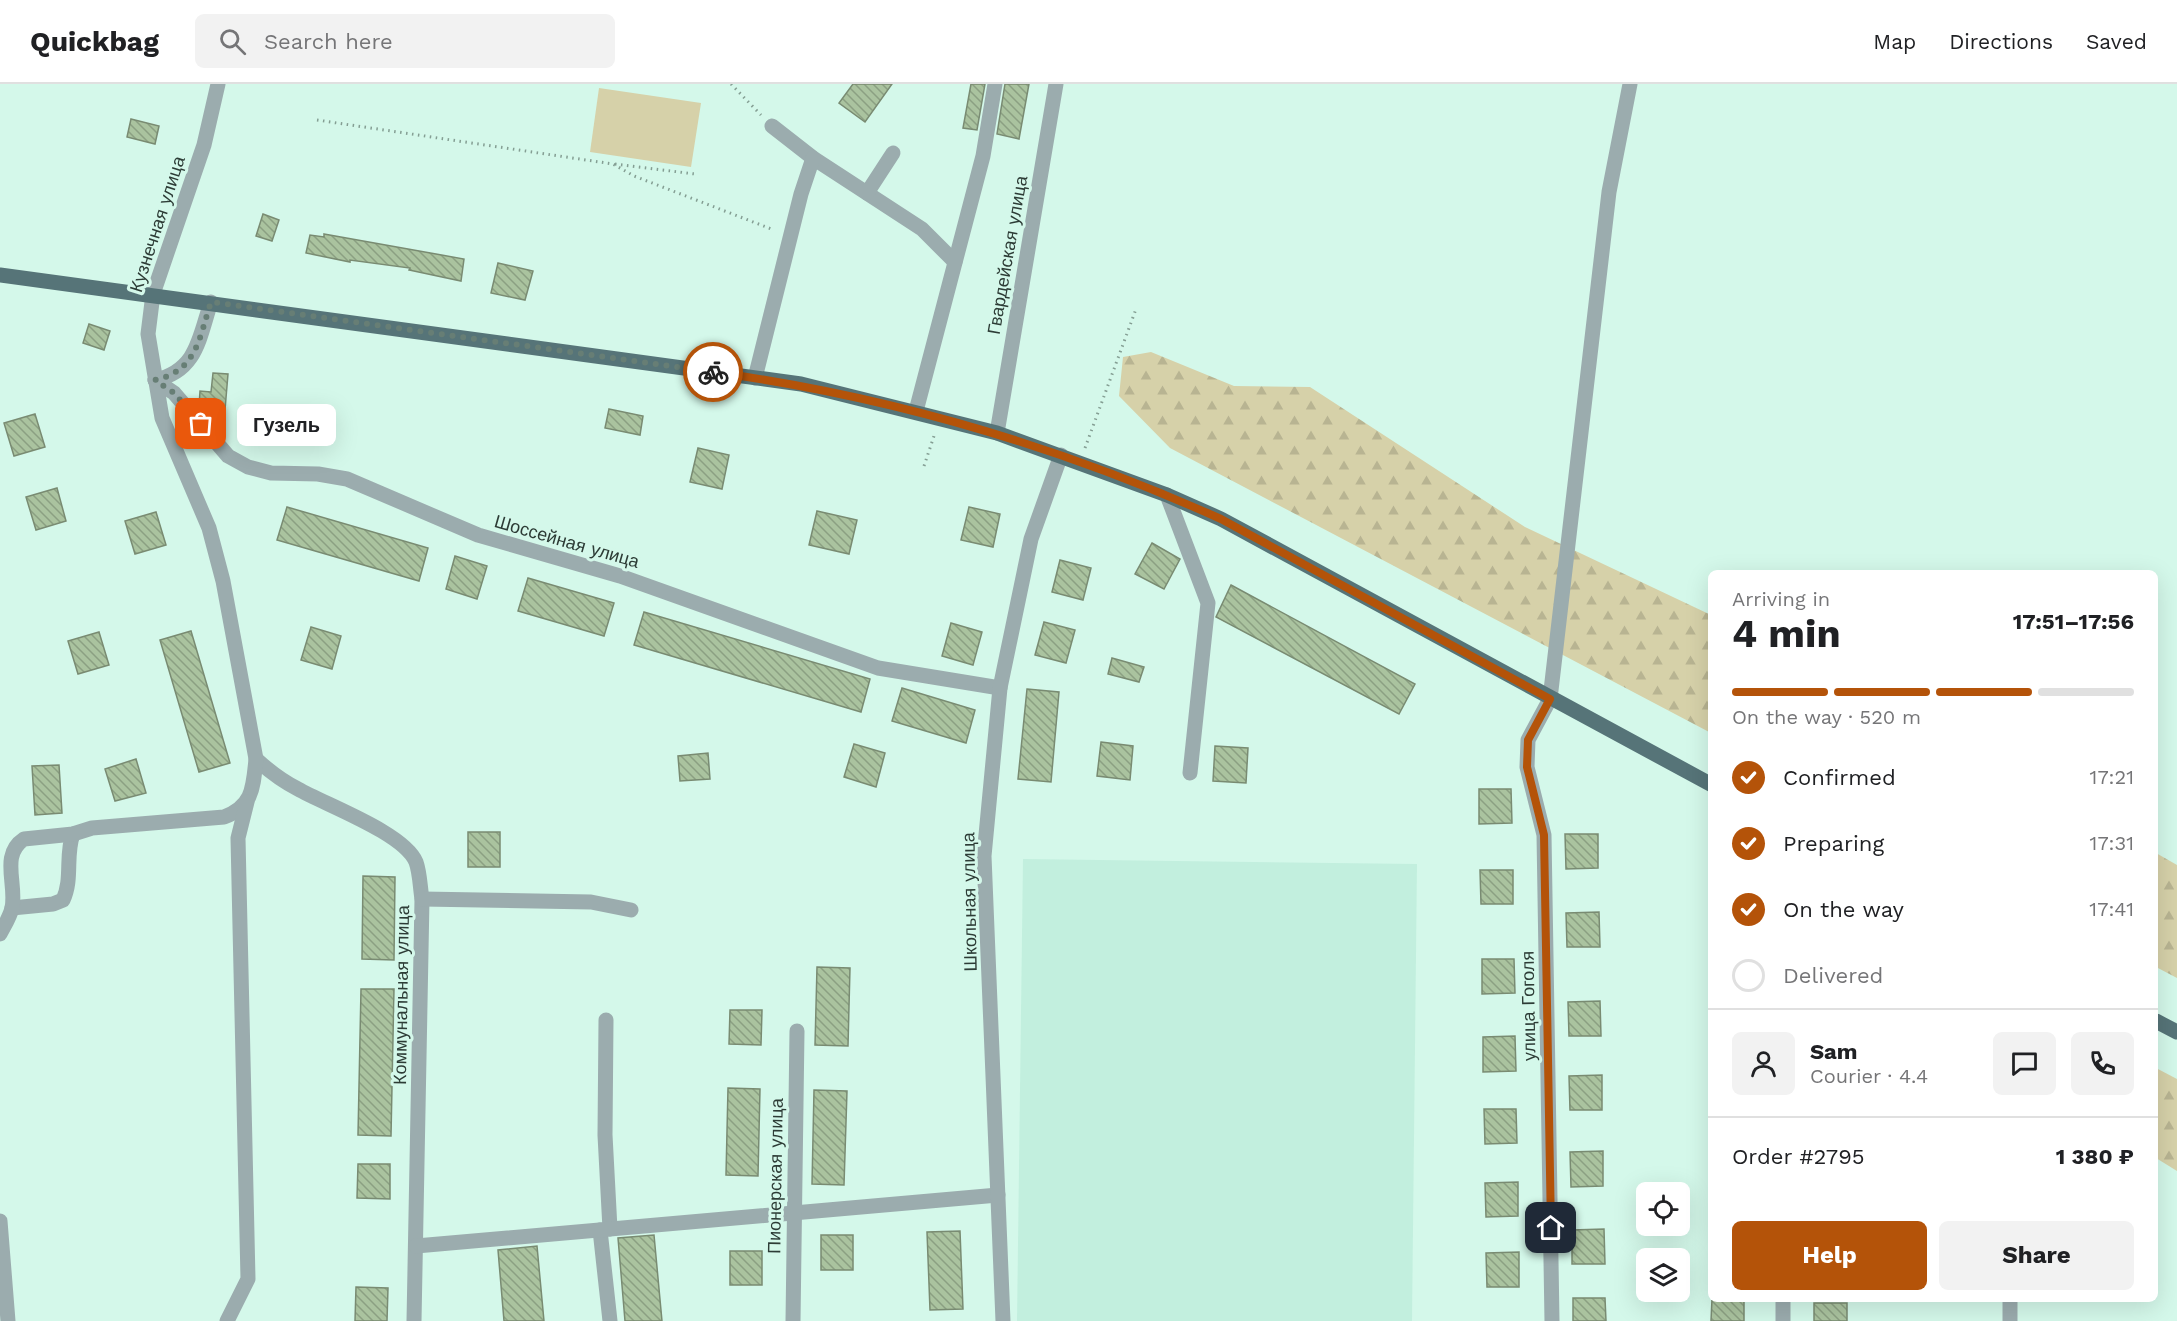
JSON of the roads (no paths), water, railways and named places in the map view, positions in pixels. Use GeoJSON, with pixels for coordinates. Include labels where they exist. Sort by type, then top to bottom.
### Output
{"type":"FeatureCollection","features":[{"type":"Feature","properties":{"kind":"main road"},"geometry":{"type":"LineString","coordinates":[[0,275],[153,294],[801,384],[997,433],[1167,495],[1221,519],[1708,783]]}},
{"type":"Feature","properties":{"kind":"main road"},"geometry":{"type":"LineString","coordinates":[[2158,1022],[2177,1032]]}},
{"type":"Feature","properties":{"kind":"street","name":"Кузнечная улица"},"geometry":{"type":"LineString","coordinates":[[218,84],[204,145],[153,294],[148,334],[162,418],[208,528],[223,581],[256,759],[254,784],[246,802],[238,838],[248,1279],[227,1321]]}},
{"type":"Feature","properties":{"kind":"street"},"geometry":{"type":"LineString","coordinates":[[916,411],[984,156],[995,84]]}},
{"type":"Feature","properties":{"kind":"street","name":"Гвардейская улица"},"geometry":{"type":"LineString","coordinates":[[997,433],[1056,84]]}},
{"type":"Feature","properties":{"kind":"street"},"geometry":{"type":"LineString","coordinates":[[1550,699],[1609,192],[1630,84]]}},
{"type":"Feature","properties":{"kind":"street"},"geometry":{"type":"LineString","coordinates":[[772,126],[813,158],[922,229],[955,262]]}},
{"type":"Feature","properties":{"kind":"street"},"geometry":{"type":"LineString","coordinates":[[867,193],[893,153]]}},
{"type":"Feature","properties":{"kind":"street"},"geometry":{"type":"LineString","coordinates":[[754,378],[790,236],[813,158]]}},
{"type":"Feature","properties":{"kind":"street"},"geometry":{"type":"LineString","coordinates":[[155,380],[173,376],[184,367],[195,350],[211,302]]}},
{"type":"Feature","properties":{"kind":"street","name":"Шоссейная улица"},"geometry":{"type":"LineString","coordinates":[[155,380],[174,393],[228,456],[248,467],[271,473],[318,474],[347,479],[478,535],[620,576],[878,668],[1000,688]]}},
{"type":"Feature","properties":{"kind":"street","name":"Школьная улица"},"geometry":{"type":"LineString","coordinates":[[1003,1321],[984,856],[1000,688],[1031,539],[1061,455]]}},
{"type":"Feature","properties":{"kind":"street"},"geometry":{"type":"LineString","coordinates":[[1167,495],[1208,603],[1190,773]]}},
{"type":"Feature","properties":{"kind":"street","name":"улица Гоголя"},"geometry":{"type":"LineString","coordinates":[[1550,699],[1528,740],[1527,767],[1544,835],[1552,1321]]}},
{"type":"Feature","properties":{"kind":"street","name":"Коммунальная улица"},"geometry":{"type":"LineString","coordinates":[[256,759],[272,774],[298,789],[380,830],[408,850],[416,862],[422,899],[414,1321]]}},
{"type":"Feature","properties":{"kind":"street"},"geometry":{"type":"LineString","coordinates":[[0,934],[12,908],[8,862],[10,851],[16,843],[24,839],[73,834],[92,828],[224,817],[240,811],[246,802]]}},
{"type":"Feature","properties":{"kind":"street"},"geometry":{"type":"LineString","coordinates":[[12,908],[53,904],[63,900],[68,890],[69,844],[73,834]]}},
{"type":"Feature","properties":{"kind":"street"},"geometry":{"type":"LineString","coordinates":[[422,899],[591,902],[631,910]]}},
{"type":"Feature","properties":{"kind":"street"},"geometry":{"type":"LineString","coordinates":[[606,1020],[605,1229],[610,1321]]}},
{"type":"Feature","properties":{"kind":"street","name":"Пионерская улица"},"geometry":{"type":"LineString","coordinates":[[793,1321],[797,1031]]}},
{"type":"Feature","properties":{"kind":"street"},"geometry":{"type":"LineString","coordinates":[[416,1246],[998,1195]]}},
{"type":"Feature","properties":{"kind":"street"},"geometry":{"type":"LineString","coordinates":[[0,1221],[8,1321]]}},
{"type":"Feature","properties":{"kind":"street"},"geometry":{"type":"LineString","coordinates":[[1783,1302],[1783,1321]]}},
{"type":"Feature","properties":{"kind":"street"},"geometry":{"type":"LineString","coordinates":[[2010,1302],[2010,1321]]}},
{"type":"Feature","properties":{"kind":"place","name":"Гузель"},"geometry":{"type":"Point","coordinates":[201,424]}}]}
